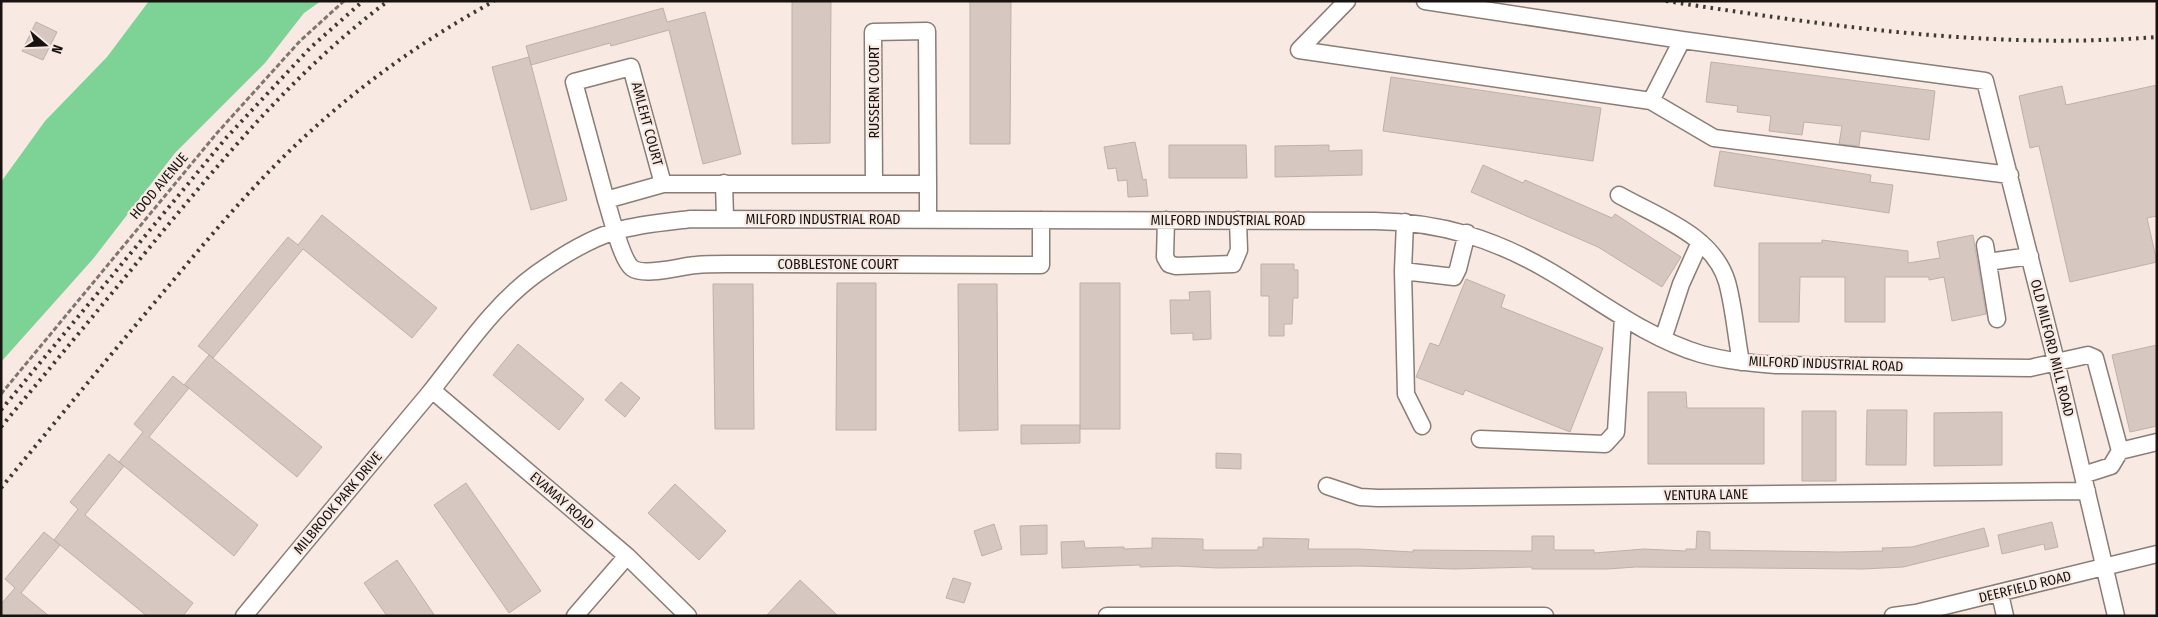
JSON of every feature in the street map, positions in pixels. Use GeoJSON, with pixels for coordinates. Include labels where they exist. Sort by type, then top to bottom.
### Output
{"type":"FeatureCollection","features":[{"type":"Feature","properties":{"kind":"street"},"geometry":{"type":"LineString","coordinates":[[1347,1],[1298,50],[1651,101],[1714,138],[2010,174]]}},
{"type":"Feature","properties":{"kind":"street"},"geometry":{"type":"LineString","coordinates":[[1425,1],[1682,40],[1651,101]]}},
{"type":"Feature","properties":{"kind":"street","name":"RUSSERN COURT"},"geometry":{"type":"LineString","coordinates":[[874,184],[873,32],[928,31],[928,219]]}},
{"type":"Feature","properties":{"kind":"street","name":"OLD MILFORD MILL ROAD"},"geometry":{"type":"LineString","coordinates":[[1682,40],[1985,80],[2056,361],[2116,616]]}},
{"type":"Feature","properties":{"kind":"street","name":"AMLEHT COURT"},"geometry":{"type":"LineString","coordinates":[[606,200],[663,184],[631,67],[574,82],[606,200],[615,231]]}},
{"type":"Feature","properties":{"kind":"street"},"geometry":{"type":"LineString","coordinates":[[724,183],[725,218]]}},
{"type":"Feature","properties":{"kind":"street"},"geometry":{"type":"LineString","coordinates":[[663,184],[928,184]]}},
{"type":"Feature","properties":{"kind":"street"},"geometry":{"type":"LineString","coordinates":[[1619,196],[1691,235],[1719,263],[1727,282],[1741,362]]}},
{"type":"Feature","properties":{"kind":"street","name":"MILFORD INDUSTRIAL ROAD"},"geometry":{"type":"LineString","coordinates":[[432,390],[483,324],[535,275],[584,244],[615,231],[649,224],[690,219],[725,218],[1405,222],[1467,233],[1507,249],[1551,272],[1623,317],[1663,339],[1701,353],[1741,362],[1776,365],[2030,368],[2088,355],[2095,358],[2120,451]]}},
{"type":"Feature","properties":{"kind":"street","name":"COBBLESTONE COURT"},"geometry":{"type":"LineString","coordinates":[[615,231],[630,267],[644,272],[698,265],[727,264],[1041,265],[1041,220]]}},
{"type":"Feature","properties":{"kind":"street"},"geometry":{"type":"LineString","coordinates":[[1166,220],[1165,256],[1169,264],[1176,266],[1233,264],[1239,250],[1238,220]]}},
{"type":"Feature","properties":{"kind":"street"},"geometry":{"type":"LineString","coordinates":[[1405,222],[1403,271],[1406,394],[1422,426]]}},
{"type":"Feature","properties":{"kind":"street"},"geometry":{"type":"LineString","coordinates":[[1403,271],[1454,277],[1458,269],[1467,233]]}},
{"type":"Feature","properties":{"kind":"street"},"geometry":{"type":"LineString","coordinates":[[1663,339],[1680,284],[1700,242]]}},
{"type":"Feature","properties":{"kind":"street"},"geometry":{"type":"LineString","coordinates":[[1985,245],[1998,319]]}},
{"type":"Feature","properties":{"kind":"street"},"geometry":{"type":"LineString","coordinates":[[1988,262],[2030,256]]}},
{"type":"Feature","properties":{"kind":"street"},"geometry":{"type":"LineString","coordinates":[[1480,439],[1605,444],[1616,432],[1623,317]]}},
{"type":"Feature","properties":{"kind":"street","name":"EVAMAY ROAD"},"geometry":{"type":"LineString","coordinates":[[432,390],[627,556],[688,616]]}},
{"type":"Feature","properties":{"kind":"street","name":"MILBROOK PARK DRIVE"},"geometry":{"type":"LineString","coordinates":[[244,616],[432,390]]}},
{"type":"Feature","properties":{"kind":"street"},"geometry":{"type":"LineString","coordinates":[[2083,475],[2111,466],[2120,451],[2157,442]]}},
{"type":"Feature","properties":{"kind":"street","name":"VENTURA LANE"},"geometry":{"type":"LineString","coordinates":[[1327,486],[1360,497],[1378,498],[2087,491]]}},
{"type":"Feature","properties":{"kind":"street","name":"DEERFIELD ROAD"},"geometry":{"type":"LineString","coordinates":[[1893,616],[1916,613],[2000,594],[2157,554]]}},
{"type":"Feature","properties":{"kind":"street"},"geometry":{"type":"LineString","coordinates":[[575,616],[627,556]]}},
{"type":"Feature","properties":{"kind":"street"},"geometry":{"type":"LineString","coordinates":[[2000,594],[2005,616]]}},
{"type":"Feature","properties":{"kind":"street"},"geometry":{"type":"LineString","coordinates":[[1107,616],[1545,616]]}},
{"type":"Feature","properties":{"kind":"path","name":"HOOD AVENUE"},"geometry":{"type":"LineString","coordinates":[[1,394],[217,133],[300,41],[344,1]]}},
{"type":"Feature","properties":{"kind":"green space"},"geometry":{"type":"Polygon","coordinates":[[[149,1],[321,1],[304,13],[265,63],[175,153],[93,259],[1,362],[1,182],[45,121],[107,57],[149,1]]]}},
{"type":"Feature","properties":{"kind":"building"},"geometry":{"type":"Polygon","coordinates":[[[792,1],[831,1],[830,143],[792,144],[792,1]]]}},
{"type":"Feature","properties":{"kind":"building"},"geometry":{"type":"Polygon","coordinates":[[[970,1],[1011,1],[1010,144],[970,144],[970,1]]]}},
{"type":"Feature","properties":{"kind":"building"},"geometry":{"type":"Polygon","coordinates":[[[663,8],[667,22],[705,12],[741,154],[703,164],[669,30],[611,46],[610,43],[531,65],[526,46],[663,8]]]}},
{"type":"Feature","properties":{"kind":"building"},"geometry":{"type":"Polygon","coordinates":[[[36,22],[57,32],[43,60],[22,51],[36,22]]]}},
{"type":"Feature","properties":{"kind":"building"},"geometry":{"type":"Polygon","coordinates":[[[529,57],[567,200],[531,210],[492,67],[529,57]]]}},
{"type":"Feature","properties":{"kind":"building"},"geometry":{"type":"Polygon","coordinates":[[[1711,62],[1935,91],[1929,140],[1861,131],[1859,146],[1839,144],[1842,126],[1804,122],[1802,135],[1769,131],[1771,116],[1737,112],[1738,106],[1706,102],[1711,62]]]}},
{"type":"Feature","properties":{"kind":"building"},"geometry":{"type":"Polygon","coordinates":[[[1391,77],[1601,108],[1593,161],[1383,131],[1391,77]]]}},
{"type":"Feature","properties":{"kind":"building"},"geometry":{"type":"Polygon","coordinates":[[[2157,85],[2157,216],[2147,218],[2157,262],[2070,282],[2039,146],[2030,148],[2019,96],[2062,86],[2066,105],[2157,85]]]}},
{"type":"Feature","properties":{"kind":"building"},"geometry":{"type":"Polygon","coordinates":[[[1135,142],[1143,180],[1146,179],[1148,196],[1128,197],[1127,180],[1118,181],[1116,168],[1108,169],[1104,147],[1135,142]]]}},
{"type":"Feature","properties":{"kind":"building"},"geometry":{"type":"Polygon","coordinates":[[[1169,145],[1246,145],[1247,178],[1169,178],[1169,145]]]}},
{"type":"Feature","properties":{"kind":"building"},"geometry":{"type":"Polygon","coordinates":[[[1329,145],[1329,151],[1362,150],[1362,175],[1275,177],[1275,146],[1329,145]]]}},
{"type":"Feature","properties":{"kind":"building"},"geometry":{"type":"Polygon","coordinates":[[[1720,151],[1871,175],[1870,182],[1893,185],[1889,213],[1714,186],[1720,151]]]}},
{"type":"Feature","properties":{"kind":"building"},"geometry":{"type":"Polygon","coordinates":[[[1483,165],[1523,183],[1525,180],[1612,218],[1615,214],[1681,257],[1662,287],[1598,247],[1471,192],[1483,165]]]}},
{"type":"Feature","properties":{"kind":"building"},"geometry":{"type":"Polygon","coordinates":[[[322,215],[437,308],[412,338],[303,249],[213,358],[198,346],[288,237],[298,245],[322,215]]]}},
{"type":"Feature","properties":{"kind":"building"},"geometry":{"type":"Polygon","coordinates":[[[1973,235],[1986,314],[1952,321],[1944,277],[1929,280],[1929,277],[1885,277],[1885,322],[1845,322],[1845,277],[1800,277],[1799,322],[1759,322],[1759,243],[1822,243],[1822,240],[1908,251],[1908,263],[1940,258],[1937,242],[1973,235]]]}},
{"type":"Feature","properties":{"kind":"building"},"geometry":{"type":"Polygon","coordinates":[[[1261,264],[1294,264],[1294,270],[1298,270],[1298,298],[1293,298],[1292,324],[1284,324],[1284,336],[1269,336],[1269,296],[1261,296],[1261,264]]]}},
{"type":"Feature","properties":{"kind":"building"},"geometry":{"type":"Polygon","coordinates":[[[1466,279],[1505,295],[1501,307],[1603,348],[1570,432],[1465,390],[1463,395],[1416,377],[1430,343],[1439,346],[1466,279]]]}},
{"type":"Feature","properties":{"kind":"building"},"geometry":{"type":"Polygon","coordinates":[[[837,283],[876,283],[876,430],[836,430],[837,283]]]}},
{"type":"Feature","properties":{"kind":"building"},"geometry":{"type":"Polygon","coordinates":[[[1080,283],[1120,283],[1120,429],[1080,429],[1080,283]]]}},
{"type":"Feature","properties":{"kind":"building"},"geometry":{"type":"Polygon","coordinates":[[[713,284],[753,284],[754,429],[715,429],[713,284]]]}},
{"type":"Feature","properties":{"kind":"building"},"geometry":{"type":"Polygon","coordinates":[[[958,284],[997,284],[998,430],[959,431],[958,284]]]}},
{"type":"Feature","properties":{"kind":"building"},"geometry":{"type":"Polygon","coordinates":[[[1210,291],[1211,339],[1193,340],[1193,333],[1171,334],[1170,300],[1190,300],[1189,292],[1210,291]]]}},
{"type":"Feature","properties":{"kind":"building"},"geometry":{"type":"Polygon","coordinates":[[[518,344],[584,399],[559,430],[493,375],[518,344]]]}},
{"type":"Feature","properties":{"kind":"building"},"geometry":{"type":"Polygon","coordinates":[[[2157,345],[2157,426],[2130,432],[2112,355],[2157,345]]]}},
{"type":"Feature","properties":{"kind":"building"},"geometry":{"type":"Polygon","coordinates":[[[209,355],[322,447],[297,477],[189,388],[149,437],[258,525],[234,556],[119,462],[143,432],[134,424],[173,376],[184,385],[209,355]]]}},
{"type":"Feature","properties":{"kind":"building"},"geometry":{"type":"Polygon","coordinates":[[[621,382],[640,398],[625,417],[605,400],[621,382]]]}},
{"type":"Feature","properties":{"kind":"building"},"geometry":{"type":"Polygon","coordinates":[[[1648,392],[1686,392],[1687,408],[1764,408],[1764,464],[1648,464],[1648,392]]]}},
{"type":"Feature","properties":{"kind":"building"},"geometry":{"type":"Polygon","coordinates":[[[1867,410],[1907,410],[1906,465],[1866,465],[1867,410]]]}},
{"type":"Feature","properties":{"kind":"building"},"geometry":{"type":"Polygon","coordinates":[[[1802,411],[1836,411],[1836,481],[1802,481],[1802,411]]]}},
{"type":"Feature","properties":{"kind":"building"},"geometry":{"type":"Polygon","coordinates":[[[2002,412],[2002,465],[1934,466],[1934,413],[2002,412]]]}},
{"type":"Feature","properties":{"kind":"building"},"geometry":{"type":"Polygon","coordinates":[[[1021,425],[1080,425],[1080,443],[1021,444],[1021,425]]]}},
{"type":"Feature","properties":{"kind":"building"},"geometry":{"type":"Polygon","coordinates":[[[1216,453],[1241,454],[1241,469],[1216,468],[1216,453]]]}},
{"type":"Feature","properties":{"kind":"building"},"geometry":{"type":"Polygon","coordinates":[[[109,454],[124,466],[85,515],[193,603],[183,616],[147,616],[54,540],[78,509],[70,502],[109,454]]]}},
{"type":"Feature","properties":{"kind":"building"},"geometry":{"type":"Polygon","coordinates":[[[466,483],[541,591],[509,613],[434,505],[466,483]]]}},
{"type":"Feature","properties":{"kind":"building"},"geometry":{"type":"Polygon","coordinates":[[[675,484],[726,531],[699,560],[648,513],[675,484]]]}},
{"type":"Feature","properties":{"kind":"building"},"geometry":{"type":"Polygon","coordinates":[[[2052,522],[2058,547],[2045,550],[2044,544],[2002,554],[1998,535],[2052,522]]]}},
{"type":"Feature","properties":{"kind":"building"},"geometry":{"type":"Polygon","coordinates":[[[994,524],[1002,549],[982,556],[974,531],[994,524]]]}},
{"type":"Feature","properties":{"kind":"building"},"geometry":{"type":"Polygon","coordinates":[[[1047,525],[1047,554],[1021,555],[1020,526],[1047,525]]]}},
{"type":"Feature","properties":{"kind":"building"},"geometry":{"type":"Polygon","coordinates":[[[1984,528],[1989,546],[1903,567],[1863,569],[1636,567],[1532,569],[1532,567],[1454,569],[1359,566],[1218,568],[1140,567],[1140,565],[1062,568],[1061,542],[1084,541],[1085,548],[1124,547],[1124,549],[1152,548],[1152,538],[1203,539],[1203,550],[1258,550],[1258,547],[1263,547],[1263,538],[1309,539],[1308,549],[1413,552],[1413,550],[1532,551],[1532,536],[1554,536],[1554,550],[1594,550],[1594,553],[1644,549],[1686,551],[1686,549],[1696,549],[1697,531],[1710,532],[1710,550],[1839,552],[1883,551],[1882,548],[1912,547],[1984,528]]]}},
{"type":"Feature","properties":{"kind":"building"},"geometry":{"type":"Polygon","coordinates":[[[44,532],[60,545],[21,593],[49,616],[1,616],[1,604],[15,588],[5,579],[44,532]]]}},
{"type":"Feature","properties":{"kind":"building"},"geometry":{"type":"Polygon","coordinates":[[[397,560],[435,616],[387,616],[364,583],[397,560]]]}},
{"type":"Feature","properties":{"kind":"building"},"geometry":{"type":"Polygon","coordinates":[[[953,578],[971,583],[964,603],[946,598],[953,578]]]}},
{"type":"Feature","properties":{"kind":"building"},"geometry":{"type":"Polygon","coordinates":[[[800,580],[838,616],[766,616],[800,580]]]}},
{"type":"Feature","properties":{"kind":"railway"},"geometry":{"type":"LineString","coordinates":[[1,410],[226,138],[310,48],[363,1]]}},
{"type":"Feature","properties":{"kind":"railway"},"geometry":{"type":"LineString","coordinates":[[1,427],[189,200],[269,109],[326,53],[388,1]]}},
{"type":"Feature","properties":{"kind":"railway"},"geometry":{"type":"LineString","coordinates":[[1,488],[197,252],[245,197],[295,145],[377,76],[446,29],[494,1]]}},
{"type":"Feature","properties":{"kind":"railway"},"geometry":{"type":"LineString","coordinates":[[1666,1],[1849,27],[1972,38],[2095,40],[2157,37]]}}]}
